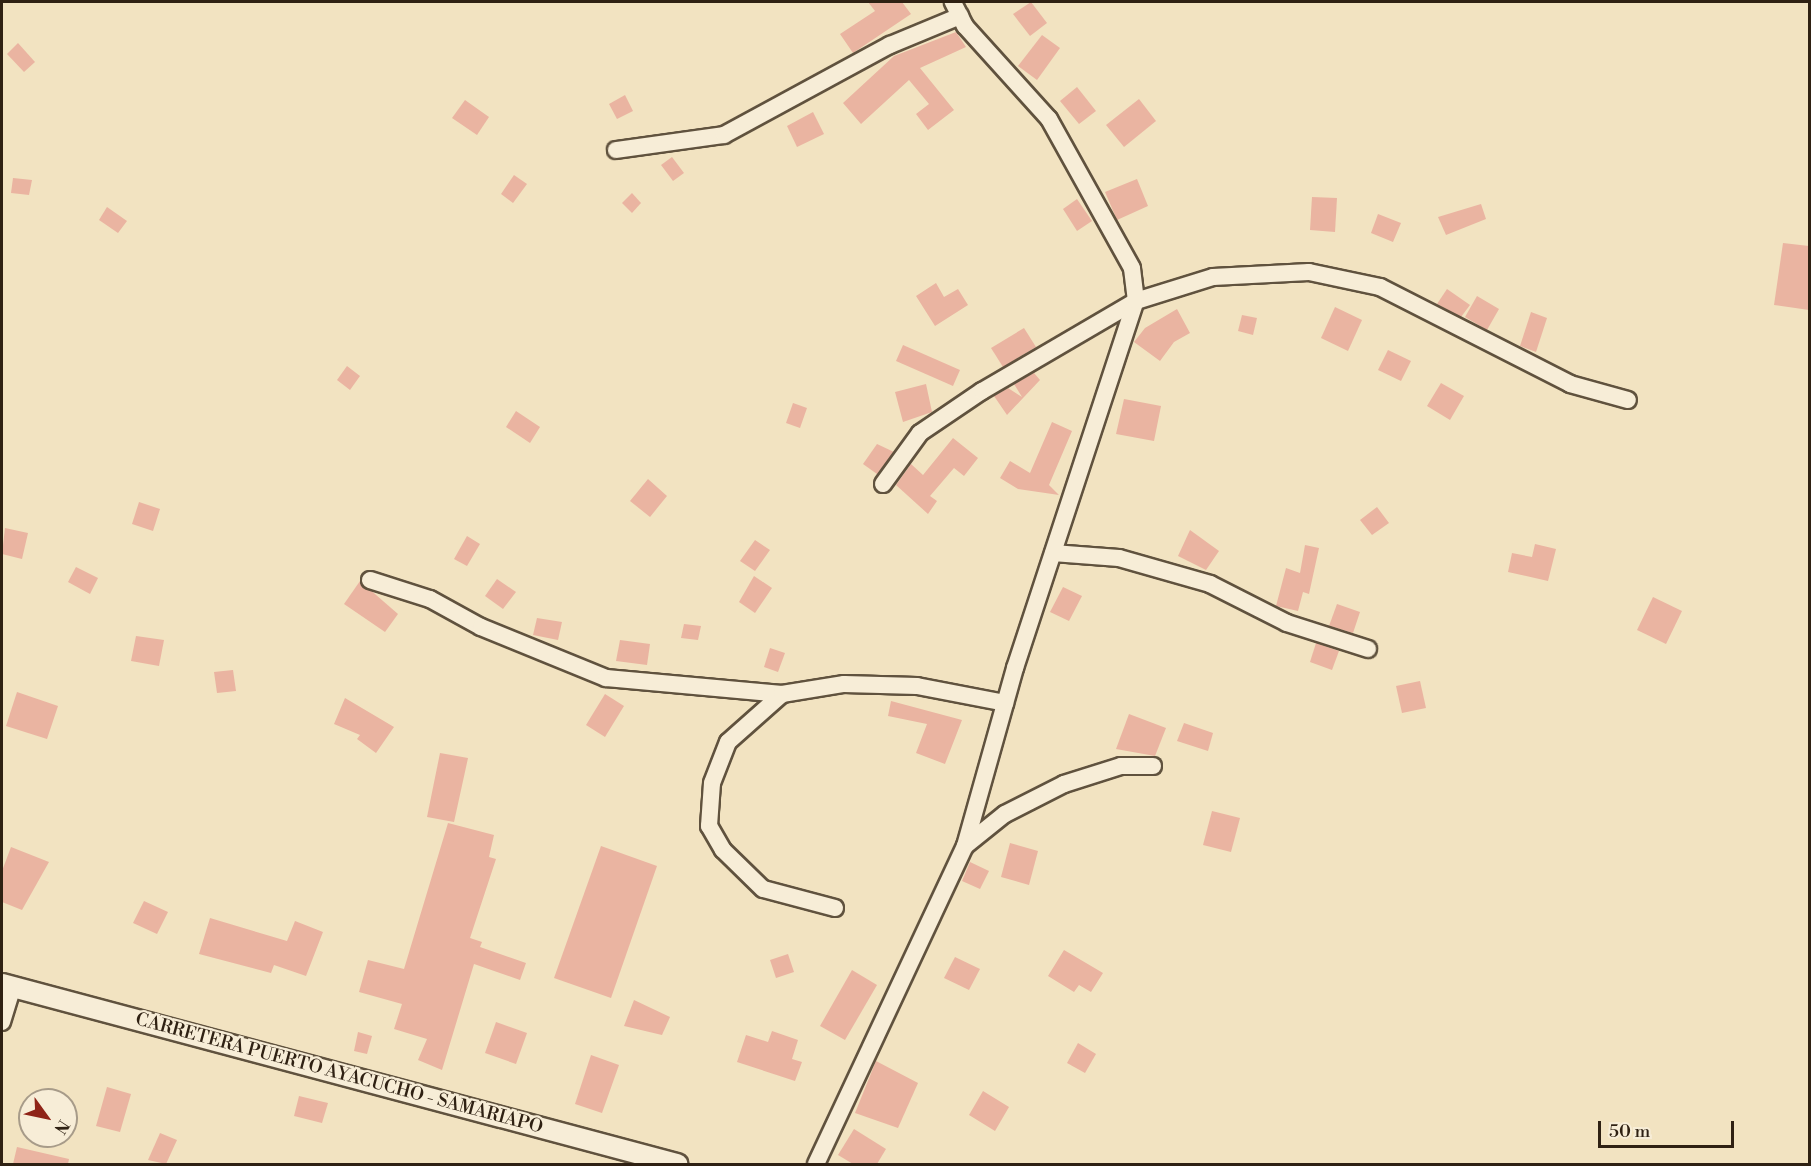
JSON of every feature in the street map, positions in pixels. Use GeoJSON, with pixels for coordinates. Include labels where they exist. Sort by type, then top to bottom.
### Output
{"type":"FeatureCollection","features":[{"type":"Feature","properties":{"kind":"street"},"geometry":{"type":"LineString","coordinates":[[616,150],[677,137],[724,135],[956,9],[1048,119],[1132,268],[1136,301],[1005,703],[964,846],[816,1164]]}},
{"type":"Feature","properties":{"kind":"street"},"geometry":{"type":"LineString","coordinates":[[882,484],[920,433],[1065,339],[1136,301],[1213,277],[1309,272],[1380,287],[1570,384],[1628,400]]}},
{"type":"Feature","properties":{"kind":"street"},"geometry":{"type":"LineString","coordinates":[[1053,553],[1119,558],[1210,584],[1287,623],[1368,649]]}},
{"type":"Feature","properties":{"kind":"street"},"geometry":{"type":"LineString","coordinates":[[370,580],[430,599],[492,632],[606,678],[782,694],[844,684],[917,686],[1005,703]]}},
{"type":"Feature","properties":{"kind":"street"},"geometry":{"type":"LineString","coordinates":[[782,694],[728,742],[712,783],[709,826],[723,850],[763,889],[835,908]]}},
{"type":"Feature","properties":{"kind":"street"},"geometry":{"type":"LineString","coordinates":[[964,846],[1005,814],[1064,783],[1121,766],[1153,766]]}},
{"type":"Feature","properties":{"kind":"street"},"geometry":{"type":"LineString","coordinates":[[2,1022],[7,986]]}},
{"type":"Feature","properties":{"kind":"street","name":"CARRETERA PUERTO AYACUCHO - SAMARIAPO"},"geometry":{"type":"LineString","coordinates":[[7,986],[677,1164]]}},
{"type":"Feature","properties":{"kind":"building"},"geometry":{"type":"Polygon","coordinates":[[[868,2],[902,2],[911,14],[853,53],[840,34],[875,11],[868,2]]]}},
{"type":"Feature","properties":{"kind":"building"},"geometry":{"type":"Polygon","coordinates":[[[1031,2],[1047,23],[1030,36],[1013,14],[1031,2]]]}},
{"type":"Feature","properties":{"kind":"building"},"geometry":{"type":"Polygon","coordinates":[[[956,32],[966,47],[920,68],[954,110],[928,130],[916,114],[929,104],[909,80],[861,124],[843,103],[894,56],[956,32]]]}},
{"type":"Feature","properties":{"kind":"building"},"geometry":{"type":"Polygon","coordinates":[[[1042,35],[1060,48],[1037,80],[1018,66],[1042,35]]]}},
{"type":"Feature","properties":{"kind":"building"},"geometry":{"type":"Polygon","coordinates":[[[18,43],[35,62],[24,72],[7,54],[18,43]]]}},
{"type":"Feature","properties":{"kind":"building"},"geometry":{"type":"Polygon","coordinates":[[[1077,87],[1096,111],[1079,124],[1060,101],[1077,87]]]}},
{"type":"Feature","properties":{"kind":"building"},"geometry":{"type":"Polygon","coordinates":[[[625,95],[633,111],[617,119],[609,104],[625,95]]]}},
{"type":"Feature","properties":{"kind":"building"},"geometry":{"type":"Polygon","coordinates":[[[1139,99],[1156,121],[1124,147],[1106,125],[1139,99]]]}},
{"type":"Feature","properties":{"kind":"building"},"geometry":{"type":"Polygon","coordinates":[[[465,100],[489,117],[477,135],[452,118],[465,100]]]}},
{"type":"Feature","properties":{"kind":"building"},"geometry":{"type":"Polygon","coordinates":[[[813,112],[824,134],[797,147],[787,126],[813,112]]]}},
{"type":"Feature","properties":{"kind":"building"},"geometry":{"type":"Polygon","coordinates":[[[672,157],[684,173],[673,181],[661,165],[672,157]]]}},
{"type":"Feature","properties":{"kind":"building"},"geometry":{"type":"Polygon","coordinates":[[[514,175],[527,184],[513,203],[501,194],[514,175]]]}},
{"type":"Feature","properties":{"kind":"building"},"geometry":{"type":"Polygon","coordinates":[[[13,178],[32,180],[29,195],[11,193],[13,178]]]}},
{"type":"Feature","properties":{"kind":"building"},"geometry":{"type":"Polygon","coordinates":[[[1137,179],[1148,206],[1117,220],[1105,192],[1137,179]]]}},
{"type":"Feature","properties":{"kind":"building"},"geometry":{"type":"Polygon","coordinates":[[[632,193],[641,203],[632,213],[622,203],[632,193]]]}},
{"type":"Feature","properties":{"kind":"building"},"geometry":{"type":"Polygon","coordinates":[[[1312,197],[1337,198],[1335,232],[1310,230],[1312,197]]]}},
{"type":"Feature","properties":{"kind":"building"},"geometry":{"type":"Polygon","coordinates":[[[1077,199],[1092,221],[1077,231],[1063,209],[1077,199]]]}},
{"type":"Feature","properties":{"kind":"building"},"geometry":{"type":"Polygon","coordinates":[[[1481,204],[1486,219],[1446,235],[1438,217],[1481,204]]]}},
{"type":"Feature","properties":{"kind":"building"},"geometry":{"type":"Polygon","coordinates":[[[107,207],[127,221],[118,233],[99,220],[107,207]]]}},
{"type":"Feature","properties":{"kind":"building"},"geometry":{"type":"Polygon","coordinates":[[[1378,214],[1401,223],[1393,242],[1371,233],[1378,214]]]}},
{"type":"Feature","properties":{"kind":"building"},"geometry":{"type":"Polygon","coordinates":[[[1783,243],[1809,246],[1809,310],[1774,305],[1783,243]]]}},
{"type":"Feature","properties":{"kind":"building"},"geometry":{"type":"Polygon","coordinates":[[[936,283],[944,297],[958,289],[968,305],[935,326],[916,296],[936,283]]]}},
{"type":"Feature","properties":{"kind":"building"},"geometry":{"type":"Polygon","coordinates":[[[1447,289],[1470,305],[1461,317],[1437,304],[1447,289]]]}},
{"type":"Feature","properties":{"kind":"building"},"geometry":{"type":"Polygon","coordinates":[[[1477,296],[1499,309],[1487,330],[1465,317],[1477,296]]]}},
{"type":"Feature","properties":{"kind":"building"},"geometry":{"type":"Polygon","coordinates":[[[1335,307],[1362,320],[1348,351],[1321,338],[1335,307]]]}},
{"type":"Feature","properties":{"kind":"building"},"geometry":{"type":"Polygon","coordinates":[[[1177,309],[1190,333],[1174,342],[1160,361],[1134,342],[1145,328],[1177,309]]]}},
{"type":"Feature","properties":{"kind":"building"},"geometry":{"type":"Polygon","coordinates":[[[1531,312],[1547,318],[1536,352],[1520,346],[1531,312]]]}},
{"type":"Feature","properties":{"kind":"building"},"geometry":{"type":"Polygon","coordinates":[[[1242,315],[1257,318],[1253,335],[1238,331],[1242,315]]]}},
{"type":"Feature","properties":{"kind":"building"},"geometry":{"type":"Polygon","coordinates":[[[1024,328],[1036,347],[1003,367],[991,348],[1024,328]]]}},
{"type":"Feature","properties":{"kind":"building"},"geometry":{"type":"Polygon","coordinates":[[[903,345],[960,370],[953,386],[896,361],[903,345]]]}},
{"type":"Feature","properties":{"kind":"building"},"geometry":{"type":"Polygon","coordinates":[[[1388,350],[1411,361],[1401,381],[1378,370],[1388,350]]]}},
{"type":"Feature","properties":{"kind":"building"},"geometry":{"type":"Polygon","coordinates":[[[347,366],[360,376],[350,390],[337,380],[347,366]]]}},
{"type":"Feature","properties":{"kind":"building"},"geometry":{"type":"Polygon","coordinates":[[[1034,373],[1040,380],[1007,415],[994,396],[1008,388],[1022,397],[1014,384],[1034,373]]]}},
{"type":"Feature","properties":{"kind":"building"},"geometry":{"type":"Polygon","coordinates":[[[1441,383],[1464,396],[1450,420],[1427,406],[1441,383]]]}},
{"type":"Feature","properties":{"kind":"building"},"geometry":{"type":"Polygon","coordinates":[[[926,384],[932,412],[903,422],[895,392],[926,384]]]}},
{"type":"Feature","properties":{"kind":"building"},"geometry":{"type":"Polygon","coordinates":[[[1124,399],[1161,406],[1154,441],[1116,434],[1124,399]]]}},
{"type":"Feature","properties":{"kind":"building"},"geometry":{"type":"Polygon","coordinates":[[[793,403],[807,408],[800,428],[786,423],[793,403]]]}},
{"type":"Feature","properties":{"kind":"building"},"geometry":{"type":"Polygon","coordinates":[[[516,411],[540,427],[530,443],[506,427],[516,411]]]}},
{"type":"Feature","properties":{"kind":"building"},"geometry":{"type":"Polygon","coordinates":[[[1052,422],[1072,431],[1049,485],[1059,495],[1018,489],[1000,478],[1010,461],[1030,473],[1052,422]]]}},
{"type":"Feature","properties":{"kind":"building"},"geometry":{"type":"Polygon","coordinates":[[[953,438],[978,458],[964,476],[954,468],[930,496],[937,501],[928,514],[896,485],[911,464],[923,475],[953,438]]]}},
{"type":"Feature","properties":{"kind":"building"},"geometry":{"type":"Polygon","coordinates":[[[877,444],[894,452],[877,474],[863,464],[877,444]]]}},
{"type":"Feature","properties":{"kind":"building"},"geometry":{"type":"Polygon","coordinates":[[[648,479],[667,496],[650,517],[630,501],[648,479]]]}},
{"type":"Feature","properties":{"kind":"building"},"geometry":{"type":"Polygon","coordinates":[[[139,502],[160,509],[153,531],[132,524],[139,502]]]}},
{"type":"Feature","properties":{"kind":"building"},"geometry":{"type":"Polygon","coordinates":[[[1377,507],[1389,523],[1372,535],[1360,520],[1377,507]]]}},
{"type":"Feature","properties":{"kind":"building"},"geometry":{"type":"Polygon","coordinates":[[[5,528],[28,533],[22,559],[2,554],[5,528]]]}},
{"type":"Feature","properties":{"kind":"building"},"geometry":{"type":"Polygon","coordinates":[[[1190,530],[1219,551],[1206,570],[1178,556],[1190,530]]]}},
{"type":"Feature","properties":{"kind":"building"},"geometry":{"type":"Polygon","coordinates":[[[467,536],[480,544],[467,566],[454,559],[467,536]]]}},
{"type":"Feature","properties":{"kind":"building"},"geometry":{"type":"Polygon","coordinates":[[[755,540],[770,550],[755,571],[740,561],[755,540]]]}},
{"type":"Feature","properties":{"kind":"building"},"geometry":{"type":"Polygon","coordinates":[[[1535,544],[1556,549],[1548,581],[1508,572],[1512,553],[1532,557],[1535,544]]]}},
{"type":"Feature","properties":{"kind":"building"},"geometry":{"type":"Polygon","coordinates":[[[1305,545],[1319,548],[1309,594],[1303,592],[1298,611],[1276,606],[1286,568],[1300,573],[1305,545]]]}},
{"type":"Feature","properties":{"kind":"building"},"geometry":{"type":"Polygon","coordinates":[[[76,567],[98,578],[90,594],[68,582],[76,567]]]}},
{"type":"Feature","properties":{"kind":"building"},"geometry":{"type":"Polygon","coordinates":[[[754,576],[772,588],[755,613],[739,602],[754,576]]]}},
{"type":"Feature","properties":{"kind":"building"},"geometry":{"type":"Polygon","coordinates":[[[497,579],[516,592],[503,609],[485,596],[497,579]]]}},
{"type":"Feature","properties":{"kind":"building"},"geometry":{"type":"Polygon","coordinates":[[[360,581],[398,614],[385,632],[344,604],[360,581]]]}},
{"type":"Feature","properties":{"kind":"building"},"geometry":{"type":"Polygon","coordinates":[[[1063,587],[1082,596],[1069,621],[1050,612],[1063,587]]]}},
{"type":"Feature","properties":{"kind":"building"},"geometry":{"type":"Polygon","coordinates":[[[1653,597],[1682,611],[1666,644],[1637,630],[1653,597]]]}},
{"type":"Feature","properties":{"kind":"building"},"geometry":{"type":"Polygon","coordinates":[[[1337,604],[1360,612],[1353,633],[1329,626],[1337,604]]]}},
{"type":"Feature","properties":{"kind":"building"},"geometry":{"type":"Polygon","coordinates":[[[537,618],[562,622],[558,640],[533,635],[537,618]]]}},
{"type":"Feature","properties":{"kind":"building"},"geometry":{"type":"Polygon","coordinates":[[[684,624],[701,626],[698,640],[681,638],[684,624]]]}},
{"type":"Feature","properties":{"kind":"building"},"geometry":{"type":"Polygon","coordinates":[[[136,636],[164,640],[159,666],[131,661],[136,636]]]}},
{"type":"Feature","properties":{"kind":"building"},"geometry":{"type":"Polygon","coordinates":[[[620,640],[650,644],[647,665],[616,661],[620,640]]]}},
{"type":"Feature","properties":{"kind":"building"},"geometry":{"type":"Polygon","coordinates":[[[1316,643],[1339,651],[1332,670],[1310,662],[1316,643]]]}},
{"type":"Feature","properties":{"kind":"building"},"geometry":{"type":"Polygon","coordinates":[[[770,648],[785,653],[778,672],[764,667],[770,648]]]}},
{"type":"Feature","properties":{"kind":"building"},"geometry":{"type":"Polygon","coordinates":[[[233,670],[236,691],[217,693],[214,672],[233,670]]]}},
{"type":"Feature","properties":{"kind":"building"},"geometry":{"type":"Polygon","coordinates":[[[1420,681],[1426,708],[1402,713],[1396,686],[1420,681]]]}},
{"type":"Feature","properties":{"kind":"building"},"geometry":{"type":"Polygon","coordinates":[[[17,692],[58,706],[47,739],[6,726],[17,692]]]}},
{"type":"Feature","properties":{"kind":"building"},"geometry":{"type":"Polygon","coordinates":[[[605,694],[624,706],[605,737],[586,725],[605,694]]]}},
{"type":"Feature","properties":{"kind":"building"},"geometry":{"type":"Polygon","coordinates":[[[345,698],[394,727],[376,753],[357,739],[360,735],[334,724],[345,698]]]}},
{"type":"Feature","properties":{"kind":"building"},"geometry":{"type":"Polygon","coordinates":[[[891,701],[962,720],[945,764],[916,753],[927,724],[888,716],[891,701]]]}},
{"type":"Feature","properties":{"kind":"building"},"geometry":{"type":"Polygon","coordinates":[[[1129,714],[1166,728],[1155,756],[1116,749],[1129,714]]]}},
{"type":"Feature","properties":{"kind":"building"},"geometry":{"type":"Polygon","coordinates":[[[1184,723],[1213,733],[1208,751],[1177,741],[1184,723]]]}},
{"type":"Feature","properties":{"kind":"building"},"geometry":{"type":"Polygon","coordinates":[[[440,753],[468,758],[454,822],[427,817],[440,753]]]}},
{"type":"Feature","properties":{"kind":"building"},"geometry":{"type":"Polygon","coordinates":[[[1212,811],[1240,818],[1231,852],[1203,845],[1212,811]]]}},
{"type":"Feature","properties":{"kind":"building"},"geometry":{"type":"Polygon","coordinates":[[[448,823],[494,835],[489,857],[496,859],[470,938],[482,942],[480,947],[526,963],[520,980],[474,964],[442,1070],[418,1060],[427,1039],[394,1029],[402,1004],[359,992],[368,960],[404,969],[448,823]]]}},
{"type":"Feature","properties":{"kind":"building"},"geometry":{"type":"Polygon","coordinates":[[[1010,843],[1038,851],[1029,885],[1001,877],[1010,843]]]}},
{"type":"Feature","properties":{"kind":"building"},"geometry":{"type":"Polygon","coordinates":[[[601,846],[657,866],[611,998],[554,978],[601,846]]]}},
{"type":"Feature","properties":{"kind":"building"},"geometry":{"type":"Polygon","coordinates":[[[11,847],[49,862],[22,910],[2,902],[2,871],[11,847]]]}},
{"type":"Feature","properties":{"kind":"building"},"geometry":{"type":"Polygon","coordinates":[[[970,862],[989,871],[980,889],[962,881],[970,862]]]}},
{"type":"Feature","properties":{"kind":"building"},"geometry":{"type":"Polygon","coordinates":[[[144,901],[168,912],[157,934],[133,923],[144,901]]]}},
{"type":"Feature","properties":{"kind":"building"},"geometry":{"type":"Polygon","coordinates":[[[210,918],[287,941],[295,921],[323,932],[306,976],[274,965],[271,973],[199,954],[210,918]]]}},
{"type":"Feature","properties":{"kind":"building"},"geometry":{"type":"Polygon","coordinates":[[[1064,950],[1103,973],[1091,992],[1079,985],[1074,992],[1048,976],[1064,950]]]}},
{"type":"Feature","properties":{"kind":"building"},"geometry":{"type":"Polygon","coordinates":[[[788,954],[794,972],[776,978],[770,960],[788,954]]]}},
{"type":"Feature","properties":{"kind":"building"},"geometry":{"type":"Polygon","coordinates":[[[955,957],[980,969],[969,990],[944,978],[955,957]]]}},
{"type":"Feature","properties":{"kind":"building"},"geometry":{"type":"Polygon","coordinates":[[[852,970],[877,985],[845,1040],[820,1026],[852,970]]]}},
{"type":"Feature","properties":{"kind":"building"},"geometry":{"type":"Polygon","coordinates":[[[634,1000],[670,1017],[662,1035],[624,1026],[634,1000]]]}},
{"type":"Feature","properties":{"kind":"building"},"geometry":{"type":"Polygon","coordinates":[[[496,1022],[527,1033],[516,1064],[485,1053],[496,1022]]]}},
{"type":"Feature","properties":{"kind":"building"},"geometry":{"type":"Polygon","coordinates":[[[772,1031],[798,1040],[792,1059],[802,1062],[795,1081],[737,1062],[746,1035],[768,1042],[772,1031]]]}},
{"type":"Feature","properties":{"kind":"building"},"geometry":{"type":"Polygon","coordinates":[[[358,1032],[372,1036],[367,1054],[354,1051],[358,1032]]]}},
{"type":"Feature","properties":{"kind":"building"},"geometry":{"type":"Polygon","coordinates":[[[1078,1043],[1096,1054],[1085,1073],[1067,1063],[1078,1043]]]}},
{"type":"Feature","properties":{"kind":"building"},"geometry":{"type":"Polygon","coordinates":[[[591,1055],[619,1065],[602,1113],[575,1104],[591,1055]]]}},
{"type":"Feature","properties":{"kind":"building"},"geometry":{"type":"Polygon","coordinates":[[[876,1061],[918,1083],[898,1128],[855,1113],[876,1061]]]}},
{"type":"Feature","properties":{"kind":"building"},"geometry":{"type":"Polygon","coordinates":[[[107,1087],[131,1094],[120,1132],[96,1126],[107,1087]]]}},
{"type":"Feature","properties":{"kind":"building"},"geometry":{"type":"Polygon","coordinates":[[[983,1091],[1009,1107],[995,1131],[969,1115],[983,1091]]]}},
{"type":"Feature","properties":{"kind":"building"},"geometry":{"type":"Polygon","coordinates":[[[299,1096],[328,1103],[322,1123],[294,1116],[299,1096]]]}},
{"type":"Feature","properties":{"kind":"building"},"geometry":{"type":"Polygon","coordinates":[[[854,1129],[886,1149],[877,1164],[853,1164],[838,1155],[854,1129]]]}},
{"type":"Feature","properties":{"kind":"building"},"geometry":{"type":"Polygon","coordinates":[[[160,1133],[177,1140],[166,1164],[148,1160],[160,1133]]]}},
{"type":"Feature","properties":{"kind":"building"},"geometry":{"type":"Polygon","coordinates":[[[17,1147],[69,1159],[68,1164],[13,1164],[17,1147]]]}}]}
